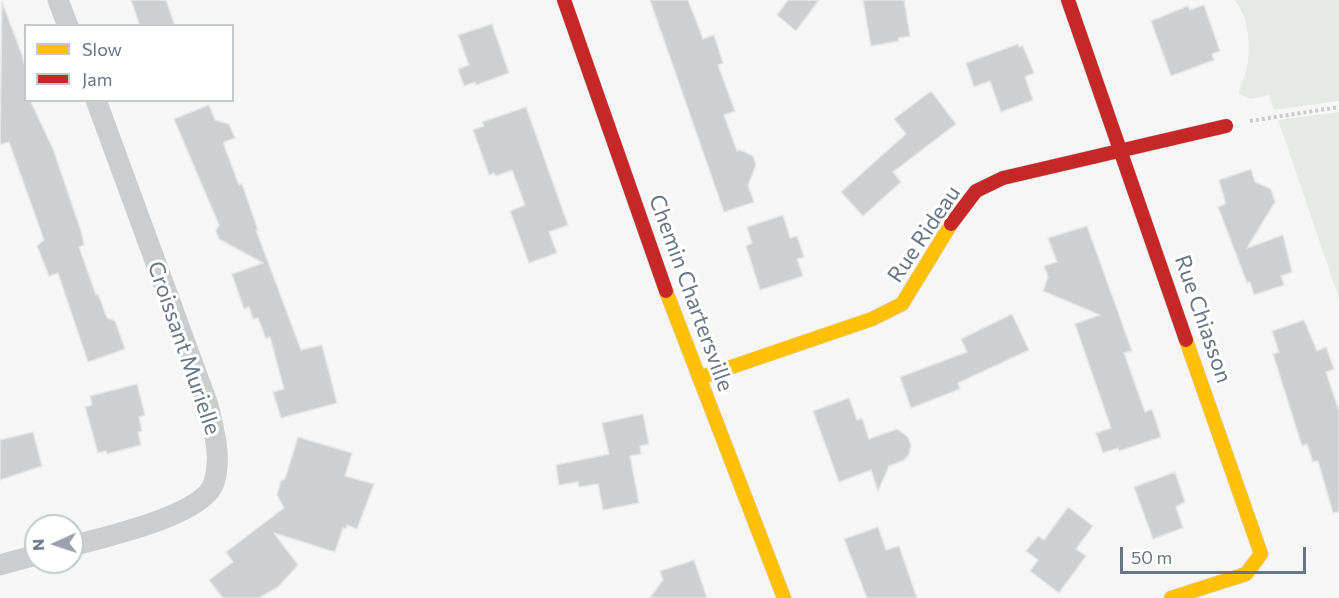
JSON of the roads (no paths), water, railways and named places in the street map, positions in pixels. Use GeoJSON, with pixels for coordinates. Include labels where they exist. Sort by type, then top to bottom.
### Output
{"type":"FeatureCollection","features":[{"type":"Feature","properties":{"kind":"street"},"geometry":{"type":"LineString","coordinates":[[58,0],[67,24]]}},
{"type":"Feature","properties":{"kind":"street","name":"Chemin Chartersville"},"geometry":{"type":"LineString","coordinates":[[564,0],[699,378],[784,598]]}},
{"type":"Feature","properties":{"kind":"street","name":"Rue Chiasson"},"geometry":{"type":"LineString","coordinates":[[1068,0],[1262,554],[1246,574],[1171,598]]}},
{"type":"Feature","properties":{"kind":"street","name":"Croissant Murielle"},"geometry":{"type":"LineString","coordinates":[[84,543],[134,529],[187,510],[213,486],[219,452],[208,405],[97,102]]}},
{"type":"Feature","properties":{"kind":"street","name":"Rue Rideau"},"geometry":{"type":"LineString","coordinates":[[699,378],[872,319],[902,304],[961,208],[976,191],[1012,175],[1226,126]]}},
{"type":"Feature","properties":{"kind":"street"},"geometry":{"type":"LineString","coordinates":[[0,565],[24,558]]}}]}
